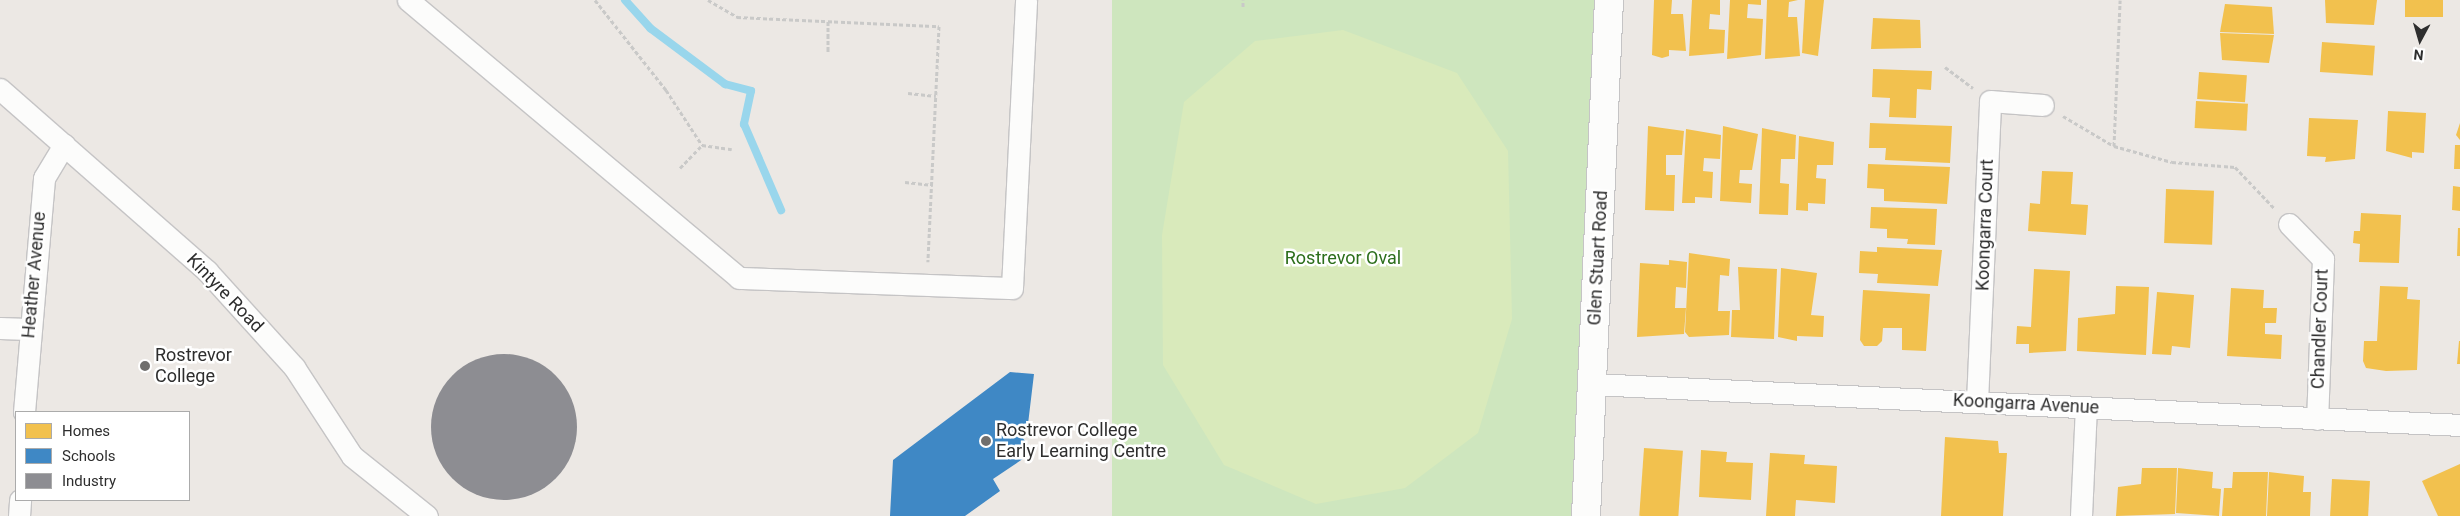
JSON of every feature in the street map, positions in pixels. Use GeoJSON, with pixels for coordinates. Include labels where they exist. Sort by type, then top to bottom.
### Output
{"type":"FeatureCollection","features":[{"type":"Feature","properties":{"kind":"street"},"geometry":{"type":"LineString","coordinates":[[408,0],[739,278],[1012,288],[1026,0]]}},
{"type":"Feature","properties":{"kind":"street","name":"Glen Stuart Road"},"geometry":{"type":"LineString","coordinates":[[1586,516],[1609,0]]}},
{"type":"Feature","properties":{"kind":"street","name":"Kintyre Road"},"geometry":{"type":"LineString","coordinates":[[0,89],[207,271],[294,367],[352,456],[427,516]]}},
{"type":"Feature","properties":{"kind":"street"},"geometry":{"type":"LineString","coordinates":[[1990,101],[2043,105]]}},
{"type":"Feature","properties":{"kind":"street","name":"Koongarra Court"},"geometry":{"type":"LineString","coordinates":[[1977,402],[1990,101]]}},
{"type":"Feature","properties":{"kind":"street","name":"Heather Avenue"},"geometry":{"type":"LineString","coordinates":[[24,411],[28,329],[44,178],[64,144]]}},
{"type":"Feature","properties":{"kind":"street","name":"Chandler Court"},"geometry":{"type":"LineString","coordinates":[[2289,224],[2323,259],[2317,418]]}},
{"type":"Feature","properties":{"kind":"street"},"geometry":{"type":"LineString","coordinates":[[0,328],[28,329]]}},
{"type":"Feature","properties":{"kind":"street","name":"Koongarra Avenue"},"geometry":{"type":"LineString","coordinates":[[1592,384],[2460,425]]}},
{"type":"Feature","properties":{"kind":"street"},"geometry":{"type":"LineString","coordinates":[[2081,516],[2086,407]]}},
{"type":"Feature","properties":{"kind":"street"},"geometry":{"type":"LineString","coordinates":[[19,516],[20,501]]}},
{"type":"Feature","properties":{"kind":"path"},"geometry":{"type":"LineString","coordinates":[[595,0],[666,90],[702,145],[732,149]]}},
{"type":"Feature","properties":{"kind":"path"},"geometry":{"type":"LineString","coordinates":[[708,0],[737,17],[939,26],[933,185],[927,272]]}},
{"type":"Feature","properties":{"kind":"path"},"geometry":{"type":"LineString","coordinates":[[1243,0],[1243,7]]}},
{"type":"Feature","properties":{"kind":"path"},"geometry":{"type":"LineString","coordinates":[[2114,146],[2120,0]]}},
{"type":"Feature","properties":{"kind":"path"},"geometry":{"type":"LineString","coordinates":[[828,21],[828,53]]}},
{"type":"Feature","properties":{"kind":"path"},"geometry":{"type":"LineString","coordinates":[[1945,67],[1990,101]]}},
{"type":"Feature","properties":{"kind":"path"},"geometry":{"type":"LineString","coordinates":[[908,93],[936,96]]}},
{"type":"Feature","properties":{"kind":"path"},"geometry":{"type":"LineString","coordinates":[[2043,105],[2114,146],[2172,162],[2235,167],[2289,224]]}},
{"type":"Feature","properties":{"kind":"path"},"geometry":{"type":"LineString","coordinates":[[680,168],[702,145]]}},
{"type":"Feature","properties":{"kind":"path"},"geometry":{"type":"LineString","coordinates":[[905,182],[933,185]]}},
{"type":"Feature","properties":{"kind":"green space","name":"Rostrevor Oval"},"geometry":{"type":"Polygon","coordinates":[[[1112,0],[1596,0],[1596,516],[1112,516],[1112,0]]]}},
{"type":"Feature","properties":{"kind":"green space"},"geometry":{"type":"Polygon","coordinates":[[[1343,30],[1457,73],[1508,151],[1512,319],[1478,433],[1405,488],[1316,504],[1224,465],[1163,365],[1162,235],[1184,102],[1255,41],[1343,30]]]}},
{"type":"Feature","properties":{"kind":"building: Homes"},"geometry":{"type":"Polygon","coordinates":[[[1654,0],[1672,0],[1671,14],[1683,14],[1686,51],[1669,50],[1669,56],[1662,58],[1652,55],[1654,0]]]}},
{"type":"Feature","properties":{"kind":"building: Homes"},"geometry":{"type":"Polygon","coordinates":[[[1692,0],[1720,0],[1720,15],[1710,14],[1709,29],[1725,30],[1724,53],[1689,56],[1692,0]]]}},
{"type":"Feature","properties":{"kind":"building: Homes"},"geometry":{"type":"Polygon","coordinates":[[[1730,0],[1761,0],[1761,5],[1748,4],[1747,18],[1763,19],[1761,55],[1727,59],[1730,0]]]}},
{"type":"Feature","properties":{"kind":"building: Homes"},"geometry":{"type":"Polygon","coordinates":[[[1767,0],[1798,0],[1789,2],[1788,17],[1797,17],[1800,56],[1765,59],[1767,0]]]}},
{"type":"Feature","properties":{"kind":"building: Homes"},"geometry":{"type":"Polygon","coordinates":[[[1805,0],[1824,0],[1818,56],[1802,53],[1805,0]]]}},
{"type":"Feature","properties":{"kind":"building: Homes"},"geometry":{"type":"Polygon","coordinates":[[[2325,0],[2377,0],[2374,25],[2326,23],[2325,0]]]}},
{"type":"Feature","properties":{"kind":"building: Homes"},"geometry":{"type":"Polygon","coordinates":[[[2405,0],[2443,0],[2443,17],[2405,17],[2405,0]]]}},
{"type":"Feature","properties":{"kind":"building: Homes"},"geometry":{"type":"Polygon","coordinates":[[[2225,4],[2272,7],[2274,34],[2220,32],[2225,4]]]}},
{"type":"Feature","properties":{"kind":"building: Homes"},"geometry":{"type":"Polygon","coordinates":[[[1873,18],[1920,20],[1921,48],[1871,49],[1873,18]]]}},
{"type":"Feature","properties":{"kind":"building: Homes"},"geometry":{"type":"Polygon","coordinates":[[[2220,33],[2274,35],[2269,63],[2222,60],[2220,33]]]}},
{"type":"Feature","properties":{"kind":"building: Homes"},"geometry":{"type":"Polygon","coordinates":[[[2322,42],[2375,46],[2373,76],[2320,72],[2322,42]]]}},
{"type":"Feature","properties":{"kind":"building: Homes"},"geometry":{"type":"Polygon","coordinates":[[[1873,69],[1932,71],[1931,90],[1917,89],[1916,118],[1889,117],[1890,98],[1872,97],[1873,69]]]}},
{"type":"Feature","properties":{"kind":"building: Homes"},"geometry":{"type":"Polygon","coordinates":[[[2199,72],[2247,75],[2245,102],[2197,99],[2199,72]]]}},
{"type":"Feature","properties":{"kind":"building: Homes"},"geometry":{"type":"Polygon","coordinates":[[[2196,101],[2248,104],[2247,131],[2195,128],[2196,101]]]}},
{"type":"Feature","properties":{"kind":"building: Homes"},"geometry":{"type":"Polygon","coordinates":[[[2388,111],[2426,113],[2424,153],[2412,152],[2412,158],[2386,151],[2388,111]]]}},
{"type":"Feature","properties":{"kind":"building: Homes"},"geometry":{"type":"Polygon","coordinates":[[[2309,118],[2358,120],[2355,159],[2325,162],[2326,157],[2307,156],[2309,118]]]}},
{"type":"Feature","properties":{"kind":"building: Homes"},"geometry":{"type":"Polygon","coordinates":[[[1870,123],[1952,126],[1950,163],[1885,160],[1886,148],[1869,148],[1870,123]]]}},
{"type":"Feature","properties":{"kind":"building: Homes"},"geometry":{"type":"Polygon","coordinates":[[[2460,123],[2460,140],[2456,135],[2460,123]]]}},
{"type":"Feature","properties":{"kind":"building: Homes"},"geometry":{"type":"Polygon","coordinates":[[[1648,126],[1684,131],[1682,155],[1666,155],[1666,175],[1675,175],[1674,211],[1645,210],[1648,126]]]}},
{"type":"Feature","properties":{"kind":"building: Homes"},"geometry":{"type":"Polygon","coordinates":[[[1723,126],[1758,134],[1752,170],[1740,170],[1739,183],[1752,184],[1751,203],[1720,201],[1723,126]]]}},
{"type":"Feature","properties":{"kind":"building: Homes"},"geometry":{"type":"Polygon","coordinates":[[[1762,128],[1796,135],[1795,159],[1781,159],[1780,183],[1789,184],[1788,215],[1759,214],[1762,128]]]}},
{"type":"Feature","properties":{"kind":"building: Homes"},"geometry":{"type":"Polygon","coordinates":[[[1686,129],[1721,135],[1720,159],[1704,158],[1703,171],[1713,172],[1712,198],[1695,197],[1695,203],[1682,203],[1686,129]]]}},
{"type":"Feature","properties":{"kind":"building: Homes"},"geometry":{"type":"Polygon","coordinates":[[[1799,136],[1834,142],[1833,165],[1817,165],[1816,178],[1826,179],[1825,204],[1808,203],[1808,211],[1796,210],[1799,136]]]}},
{"type":"Feature","properties":{"kind":"building: Homes"},"geometry":{"type":"Polygon","coordinates":[[[2455,145],[2460,145],[2460,169],[2454,169],[2455,145]]]}},
{"type":"Feature","properties":{"kind":"building: Homes"},"geometry":{"type":"Polygon","coordinates":[[[1868,164],[1950,167],[1947,204],[1884,201],[1884,189],[1867,188],[1868,164]]]}},
{"type":"Feature","properties":{"kind":"building: Homes"},"geometry":{"type":"Polygon","coordinates":[[[2042,171],[2073,172],[2071,204],[2088,205],[2086,235],[2028,231],[2030,203],[2040,204],[2042,171]]]}},
{"type":"Feature","properties":{"kind":"building: Homes"},"geometry":{"type":"Polygon","coordinates":[[[2453,186],[2460,187],[2460,211],[2452,210],[2453,186]]]}},
{"type":"Feature","properties":{"kind":"building: Homes"},"geometry":{"type":"Polygon","coordinates":[[[2166,189],[2214,191],[2212,245],[2164,243],[2166,189]]]}},
{"type":"Feature","properties":{"kind":"building: Homes"},"geometry":{"type":"Polygon","coordinates":[[[1871,207],[1937,209],[1935,245],[1907,244],[1908,239],[1887,238],[1887,229],[1870,228],[1871,207]]]}},
{"type":"Feature","properties":{"kind":"building: Homes"},"geometry":{"type":"Polygon","coordinates":[[[2361,213],[2401,215],[2399,263],[2359,262],[2360,244],[2353,243],[2354,231],[2360,231],[2361,213]]]}},
{"type":"Feature","properties":{"kind":"building: Homes"},"geometry":{"type":"Polygon","coordinates":[[[2458,228],[2460,228],[2460,256],[2457,256],[2458,228]]]}},
{"type":"Feature","properties":{"kind":"building: Homes"},"geometry":{"type":"Polygon","coordinates":[[[1877,247],[1942,250],[1938,286],[1877,283],[1878,274],[1859,273],[1860,251],[1877,252],[1877,247]]]}},
{"type":"Feature","properties":{"kind":"building: Homes"},"geometry":{"type":"Polygon","coordinates":[[[1689,253],[1730,259],[1729,276],[1720,275],[1718,311],[1730,311],[1729,335],[1689,337],[1685,332],[1689,253]]]}},
{"type":"Feature","properties":{"kind":"building: Homes"},"geometry":{"type":"Polygon","coordinates":[[[1669,260],[1687,262],[1686,288],[1676,287],[1675,308],[1686,308],[1684,334],[1637,337],[1640,263],[1669,265],[1669,260]]]}},
{"type":"Feature","properties":{"kind":"building: Homes"},"geometry":{"type":"Polygon","coordinates":[[[1738,267],[1777,269],[1774,339],[1731,337],[1732,310],[1740,310],[1738,267]]]}},
{"type":"Feature","properties":{"kind":"building: Homes"},"geometry":{"type":"Polygon","coordinates":[[[1781,268],[1817,273],[1811,315],[1824,316],[1823,337],[1797,336],[1797,341],[1778,337],[1781,268]]]}},
{"type":"Feature","properties":{"kind":"building: Homes"},"geometry":{"type":"Polygon","coordinates":[[[2034,269],[2070,271],[2066,351],[2029,353],[2029,344],[2016,344],[2017,326],[2031,327],[2034,269]]]}},
{"type":"Feature","properties":{"kind":"building: Homes"},"geometry":{"type":"Polygon","coordinates":[[[2116,286],[2149,287],[2146,355],[2077,351],[2078,318],[2115,314],[2116,286]]]}},
{"type":"Feature","properties":{"kind":"building: Homes"},"geometry":{"type":"Polygon","coordinates":[[[2380,286],[2408,287],[2407,299],[2420,300],[2417,370],[2386,371],[2366,368],[2363,361],[2364,341],[2377,341],[2380,286]]]}},
{"type":"Feature","properties":{"kind":"building: Homes"},"geometry":{"type":"Polygon","coordinates":[[[2231,288],[2264,290],[2263,308],[2277,308],[2276,323],[2265,323],[2265,334],[2282,335],[2281,359],[2227,356],[2231,288]]]}},
{"type":"Feature","properties":{"kind":"building: Homes"},"geometry":{"type":"Polygon","coordinates":[[[1863,290],[1930,294],[1926,351],[1902,350],[1902,328],[1883,328],[1882,341],[1877,346],[1864,346],[1860,340],[1863,290]]]}},
{"type":"Feature","properties":{"kind":"building: Homes"},"geometry":{"type":"Polygon","coordinates":[[[2157,292],[2194,295],[2190,348],[2172,346],[2171,355],[2152,354],[2157,292]]]}},
{"type":"Feature","properties":{"kind":"building: Homes"},"geometry":{"type":"Polygon","coordinates":[[[2459,341],[2460,364],[2457,364],[2459,341]]]}},
{"type":"Feature","properties":{"kind":"building: Homes"},"geometry":{"type":"Polygon","coordinates":[[[1945,437],[1998,441],[1999,453],[2007,453],[2003,516],[1941,516],[1945,437]]]}},
{"type":"Feature","properties":{"kind":"building: Homes"},"geometry":{"type":"Polygon","coordinates":[[[1644,448],[1683,451],[1678,516],[1639,516],[1644,448]]]}},
{"type":"Feature","properties":{"kind":"building: Homes"},"geometry":{"type":"Polygon","coordinates":[[[1701,450],[1727,452],[1726,462],[1753,463],[1751,500],[1699,497],[1701,450]]]}},
{"type":"Feature","properties":{"kind":"building: Homes"},"geometry":{"type":"Polygon","coordinates":[[[1770,453],[1805,455],[1804,464],[1837,466],[1835,503],[1796,500],[1795,516],[1766,516],[1770,453]]]}},
{"type":"Feature","properties":{"kind":"building: Homes"},"geometry":{"type":"Polygon","coordinates":[[[2460,464],[2460,516],[2438,516],[2422,481],[2460,464]]]}},
{"type":"Feature","properties":{"kind":"building: Homes"},"geometry":{"type":"Polygon","coordinates":[[[2142,468],[2177,468],[2175,514],[2116,516],[2118,487],[2141,484],[2142,468]]]}},
{"type":"Feature","properties":{"kind":"building: Homes"},"geometry":{"type":"Polygon","coordinates":[[[2178,468],[2213,472],[2212,488],[2221,489],[2219,516],[2176,513],[2178,468]]]}},
{"type":"Feature","properties":{"kind":"building: Homes"},"geometry":{"type":"Polygon","coordinates":[[[2233,472],[2268,472],[2266,516],[2222,516],[2224,488],[2232,488],[2233,472]]]}},
{"type":"Feature","properties":{"kind":"building: Homes"},"geometry":{"type":"Polygon","coordinates":[[[2269,472],[2304,476],[2303,492],[2311,492],[2310,516],[2267,516],[2269,472]]]}},
{"type":"Feature","properties":{"kind":"building: Homes"},"geometry":{"type":"Polygon","coordinates":[[[2332,479],[2370,481],[2368,516],[2330,516],[2332,479]]]}},
{"type":"Feature","properties":{"kind":"building: Schools"},"geometry":{"type":"Polygon","coordinates":[[[1010,372],[1034,374],[1028,424],[1017,430],[1033,452],[993,479],[1000,491],[965,516],[890,516],[893,460],[1010,372]]]}},
{"type":"Feature","properties":{"kind":"building: Industry"},"geometry":{"type":"Polygon","coordinates":[[[504,354],[532,359],[556,375],[572,399],[577,427],[572,455],[556,479],[532,495],[504,500],[476,495],[452,479],[436,455],[431,427],[436,399],[452,375],[476,359],[504,354]]]}},
{"type":"Feature","properties":{"kind":"waterway"},"geometry":{"type":"LineString","coordinates":[[625,0],[650,28],[725,84],[751,91],[744,124],[781,210]]}},
{"type":"Feature","properties":{"kind":"place","name":"Rostrevor College"},"geometry":{"type":"Point","coordinates":[145,366]}},
{"type":"Feature","properties":{"kind":"place","name":"Rostrevor College Early Learning Centre"},"geometry":{"type":"Point","coordinates":[986,441]}}]}
